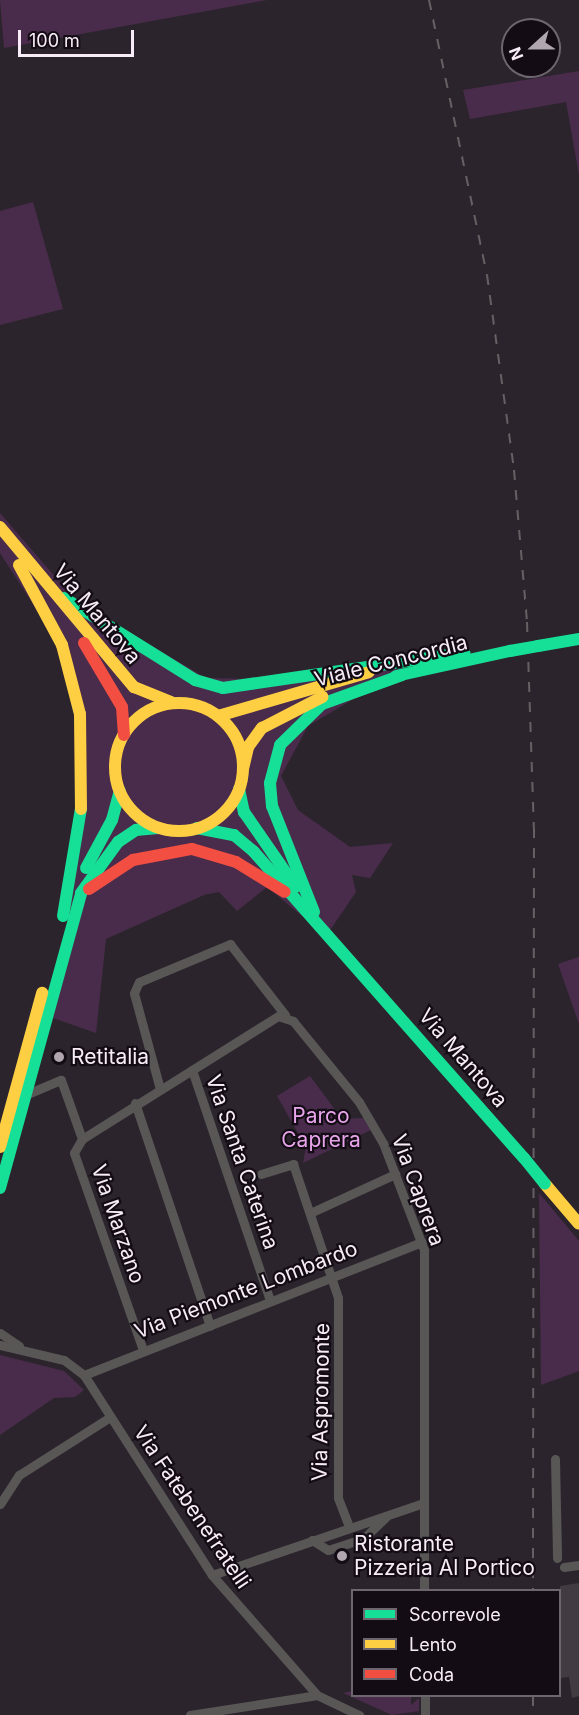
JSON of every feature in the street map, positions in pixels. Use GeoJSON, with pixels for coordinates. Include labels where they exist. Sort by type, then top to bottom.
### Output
{"type":"FeatureCollection","features":[{"type":"Feature","properties":{"kind":"main road","name":"Via Mantova"},"geometry":{"type":"LineString","coordinates":[[0,527],[101,665],[122,707],[124,735]]}},
{"type":"Feature","properties":{"kind":"main road","name":"Via Mantova"},"geometry":{"type":"LineString","coordinates":[[0,542],[25,564],[134,687],[160,701],[179,702]]}},
{"type":"Feature","properties":{"kind":"main road"},"geometry":{"type":"LineString","coordinates":[[25,564],[70,604],[209,685],[238,688],[464,653]]}},
{"type":"Feature","properties":{"kind":"main road"},"geometry":{"type":"LineString","coordinates":[[0,1147],[63,916],[81,812],[80,714],[58,636],[25,564]]}},
{"type":"Feature","properties":{"kind":"main road","name":"Viale Concordia"},"geometry":{"type":"LineString","coordinates":[[243,769],[255,736],[274,720],[322,697],[402,675],[510,651],[579,639]]}},
{"type":"Feature","properties":{"kind":"main road","name":"Viale Concordia"},"geometry":{"type":"LineString","coordinates":[[218,716],[242,714],[368,672],[464,653],[510,651]]}},
{"type":"Feature","properties":{"kind":"main road"},"geometry":{"type":"LineString","coordinates":[[310,909],[272,806],[270,783],[280,745],[322,704],[402,675]]}},
{"type":"Feature","properties":{"kind":"main road"},"geometry":{"type":"LineString","coordinates":[[158,828],[135,813],[120,791],[115,767],[124,735],[153,708],[179,702],[218,716],[237,739],[243,769],[239,789],[243,812],[310,909]]}},
{"type":"Feature","properties":{"kind":"main road"},"geometry":{"type":"LineString","coordinates":[[197,828],[223,814],[239,789]]}},
{"type":"Feature","properties":{"kind":"main road"},"geometry":{"type":"LineString","coordinates":[[63,916],[112,820],[120,791]]}},
{"type":"Feature","properties":{"kind":"main road"},"geometry":{"type":"LineString","coordinates":[[0,1188],[75,908],[110,849],[136,830],[197,828],[234,834],[310,909]]}},
{"type":"Feature","properties":{"kind":"main road"},"geometry":{"type":"LineString","coordinates":[[75,908],[100,879],[120,865],[192,849],[236,862],[310,909]]}},
{"type":"Feature","properties":{"kind":"main road","name":"Via Mantova"},"geometry":{"type":"LineString","coordinates":[[310,909],[579,1224]]}},
{"type":"Feature","properties":{"kind":"street","name":"Via Caprera"},"geometry":{"type":"LineString","coordinates":[[160,1089],[134,993],[139,982],[230,944],[285,1015],[359,1102],[395,1174],[422,1242],[424,1589]]}},
{"type":"Feature","properties":{"kind":"street"},"geometry":{"type":"LineString","coordinates":[[82,1139],[135,1103],[285,1015]]}},
{"type":"Feature","properties":{"kind":"street","name":"Via Santa Caterina"},"geometry":{"type":"LineString","coordinates":[[192,1070],[270,1300]]}},
{"type":"Feature","properties":{"kind":"street","name":"Via Marzano"},"geometry":{"type":"LineString","coordinates":[[25,1095],[61,1080],[82,1139],[74,1153],[143,1350]]}},
{"type":"Feature","properties":{"kind":"street"},"geometry":{"type":"LineString","coordinates":[[135,1103],[210,1326]]}},
{"type":"Feature","properties":{"kind":"street","name":"Via Aspromonte"},"geometry":{"type":"LineString","coordinates":[[261,1174],[293,1164],[332,1276],[339,1307],[338,1498],[349,1527]]}},
{"type":"Feature","properties":{"kind":"street"},"geometry":{"type":"LineString","coordinates":[[310,1213],[395,1174]]}},
{"type":"Feature","properties":{"kind":"street","name":"Via Piemonte Lombardo"},"geometry":{"type":"LineString","coordinates":[[84,1375],[422,1242]]}},
{"type":"Feature","properties":{"kind":"street","name":"Via Fatebenefratelli"},"geometry":{"type":"LineString","coordinates":[[0,1333],[24,1348]]}},
{"type":"Feature","properties":{"kind":"street","name":"Via Fatebenefratelli"},"geometry":{"type":"LineString","coordinates":[[0,1345],[24,1348],[64,1360],[84,1375],[212,1575],[317,1695],[359,1715]]}},
{"type":"Feature","properties":{"kind":"street"},"geometry":{"type":"LineString","coordinates":[[0,1504],[19,1475],[110,1417]]}},
{"type":"Feature","properties":{"kind":"street"},"geometry":{"type":"LineString","coordinates":[[555,1459],[557,1558]]}},
{"type":"Feature","properties":{"kind":"street"},"geometry":{"type":"LineString","coordinates":[[212,1575],[424,1503]]}},
{"type":"Feature","properties":{"kind":"street"},"geometry":{"type":"LineString","coordinates":[[312,1540],[328,1550],[364,1538],[388,1515]]}},
{"type":"Feature","properties":{"kind":"street"},"geometry":{"type":"LineString","coordinates":[[564,1567],[579,1565]]}},
{"type":"Feature","properties":{"kind":"street"},"geometry":{"type":"LineString","coordinates":[[189,1715],[317,1695]]}},
{"type":"Feature","properties":{"kind":"street"},"geometry":{"type":"LineString","coordinates":[[424,1712],[425,1697]]}},
{"type":"Feature","properties":{"kind":"green space"},"geometry":{"type":"Polygon","coordinates":[[[0,0],[267,0],[4,48],[0,0]]]}},
{"type":"Feature","properties":{"kind":"green space"},"geometry":{"type":"Polygon","coordinates":[[[579,71],[579,175],[566,102],[470,119],[463,90],[536,78],[561,78],[561,74],[579,71]]]}},
{"type":"Feature","properties":{"kind":"green space"},"geometry":{"type":"Polygon","coordinates":[[[33,202],[63,309],[0,325],[0,211],[33,202]]]}},
{"type":"Feature","properties":{"kind":"green space"},"geometry":{"type":"Polygon","coordinates":[[[0,513],[76,601],[206,678],[258,679],[403,662],[404,669],[308,726],[281,776],[298,810],[350,847],[393,843],[370,878],[352,875],[356,892],[326,936],[267,887],[237,911],[219,892],[204,895],[106,939],[96,1033],[53,1018],[86,799],[72,665],[0,553],[0,513]]]}},
{"type":"Feature","properties":{"kind":"green space"},"geometry":{"type":"Polygon","coordinates":[[[579,957],[579,1024],[558,964],[579,957]]]}},
{"type":"Feature","properties":{"kind":"green space","name":"Parco Caprera"},"geometry":{"type":"Polygon","coordinates":[[[310,1076],[342,1119],[363,1118],[371,1130],[303,1163],[306,1147],[277,1096],[310,1076]]]}},
{"type":"Feature","properties":{"kind":"green space"},"geometry":{"type":"Polygon","coordinates":[[[539,1193],[579,1241],[579,1371],[541,1385],[539,1193]]]}},
{"type":"Feature","properties":{"kind":"green space"},"geometry":{"type":"Polygon","coordinates":[[[0,1355],[64,1371],[84,1390],[75,1397],[54,1398],[0,1435],[0,1355]]]}},
{"type":"Feature","properties":{"kind":"green space"},"geometry":{"type":"Polygon","coordinates":[[[352,1697],[411,1697],[411,1705],[419,1698],[419,1711],[392,1715],[352,1697]]]}},
{"type":"Feature","properties":{"kind":"building"},"geometry":{"type":"Polygon","coordinates":[[[579,1583],[579,1696],[572,1698],[569,1677],[561,1678],[560,1586],[579,1583]]]}},
{"type":"Feature","properties":{"kind":"railway"},"geometry":{"type":"LineString","coordinates":[[429,0],[487,275],[514,470],[527,622],[534,828],[533,1589]]}},
{"type":"Feature","properties":{"kind":"railway"},"geometry":{"type":"LineString","coordinates":[[533,1697],[533,1715]]}},
{"type":"Feature","properties":{"kind":"traffic: fast"},"geometry":{"type":"LineString","coordinates":[[64,598],[195,680],[223,688],[464,653]]}},
{"type":"Feature","properties":{"kind":"traffic: fast"},"geometry":{"type":"LineString","coordinates":[[538,646],[579,639]]}},
{"type":"Feature","properties":{"kind":"traffic: fast"},"geometry":{"type":"LineString","coordinates":[[510,651],[538,646]]}},
{"type":"Feature","properties":{"kind":"traffic: fast"},"geometry":{"type":"LineString","coordinates":[[396,676],[510,651]]}},
{"type":"Feature","properties":{"kind":"traffic: fast"},"geometry":{"type":"LineString","coordinates":[[314,912],[272,806],[270,783],[280,745],[322,704],[402,675]]}},
{"type":"Feature","properties":{"kind":"traffic: fast"},"geometry":{"type":"LineString","coordinates":[[239,789],[244,812],[296,887]]}},
{"type":"Feature","properties":{"kind":"traffic: fast"},"geometry":{"type":"LineString","coordinates":[[86,868],[112,820],[120,791]]}},
{"type":"Feature","properties":{"kind":"traffic: fast"},"geometry":{"type":"LineString","coordinates":[[63,916],[81,809]]}},
{"type":"Feature","properties":{"kind":"traffic: fast"},"geometry":{"type":"LineString","coordinates":[[0,1188],[81,893],[118,842],[136,830],[158,828]]}},
{"type":"Feature","properties":{"kind":"traffic: fast"},"geometry":{"type":"LineString","coordinates":[[197,828],[234,835],[254,852],[524,1158]]}},
{"type":"Feature","properties":{"kind":"traffic: fast"},"geometry":{"type":"LineString","coordinates":[[524,1158],[545,1184]]}},
{"type":"Feature","properties":{"kind":"traffic: slow"},"geometry":{"type":"LineString","coordinates":[[0,527],[134,687],[171,702]]}},
{"type":"Feature","properties":{"kind":"traffic: slow"},"geometry":{"type":"LineString","coordinates":[[19,565],[62,645],[80,714],[81,809]]}},
{"type":"Feature","properties":{"kind":"traffic: slow"},"geometry":{"type":"LineString","coordinates":[[218,716],[369,672]]}},
{"type":"Feature","properties":{"kind":"traffic: slow"},"geometry":{"type":"LineString","coordinates":[[243,769],[248,747],[262,728],[322,697]]}},
{"type":"Feature","properties":{"kind":"traffic: slow"},"geometry":{"type":"LineString","coordinates":[[179,703],[203,708],[224,722],[238,743],[243,767],[238,791],[224,812],[203,826],[179,831],[155,826],[134,812],[120,791],[115,767],[120,743],[134,722],[155,708],[179,703]]}},
{"type":"Feature","properties":{"kind":"traffic: slow"},"geometry":{"type":"LineString","coordinates":[[0,1147],[42,993]]}},
{"type":"Feature","properties":{"kind":"traffic: slow"},"geometry":{"type":"LineString","coordinates":[[545,1184],[579,1224]]}},
{"type":"Feature","properties":{"kind":"traffic: jam"},"geometry":{"type":"LineString","coordinates":[[84,643],[122,707],[124,735]]}},
{"type":"Feature","properties":{"kind":"traffic: jam"},"geometry":{"type":"LineString","coordinates":[[89,889],[133,860],[192,849],[236,862],[285,892]]}},
{"type":"Feature","properties":{"kind":"place","name":"Retitalia"},"geometry":{"type":"Point","coordinates":[59,1057]}},
{"type":"Feature","properties":{"kind":"place","name":"Ristorante Pizzeria Al Portico"},"geometry":{"type":"Point","coordinates":[342,1556]}}]}
